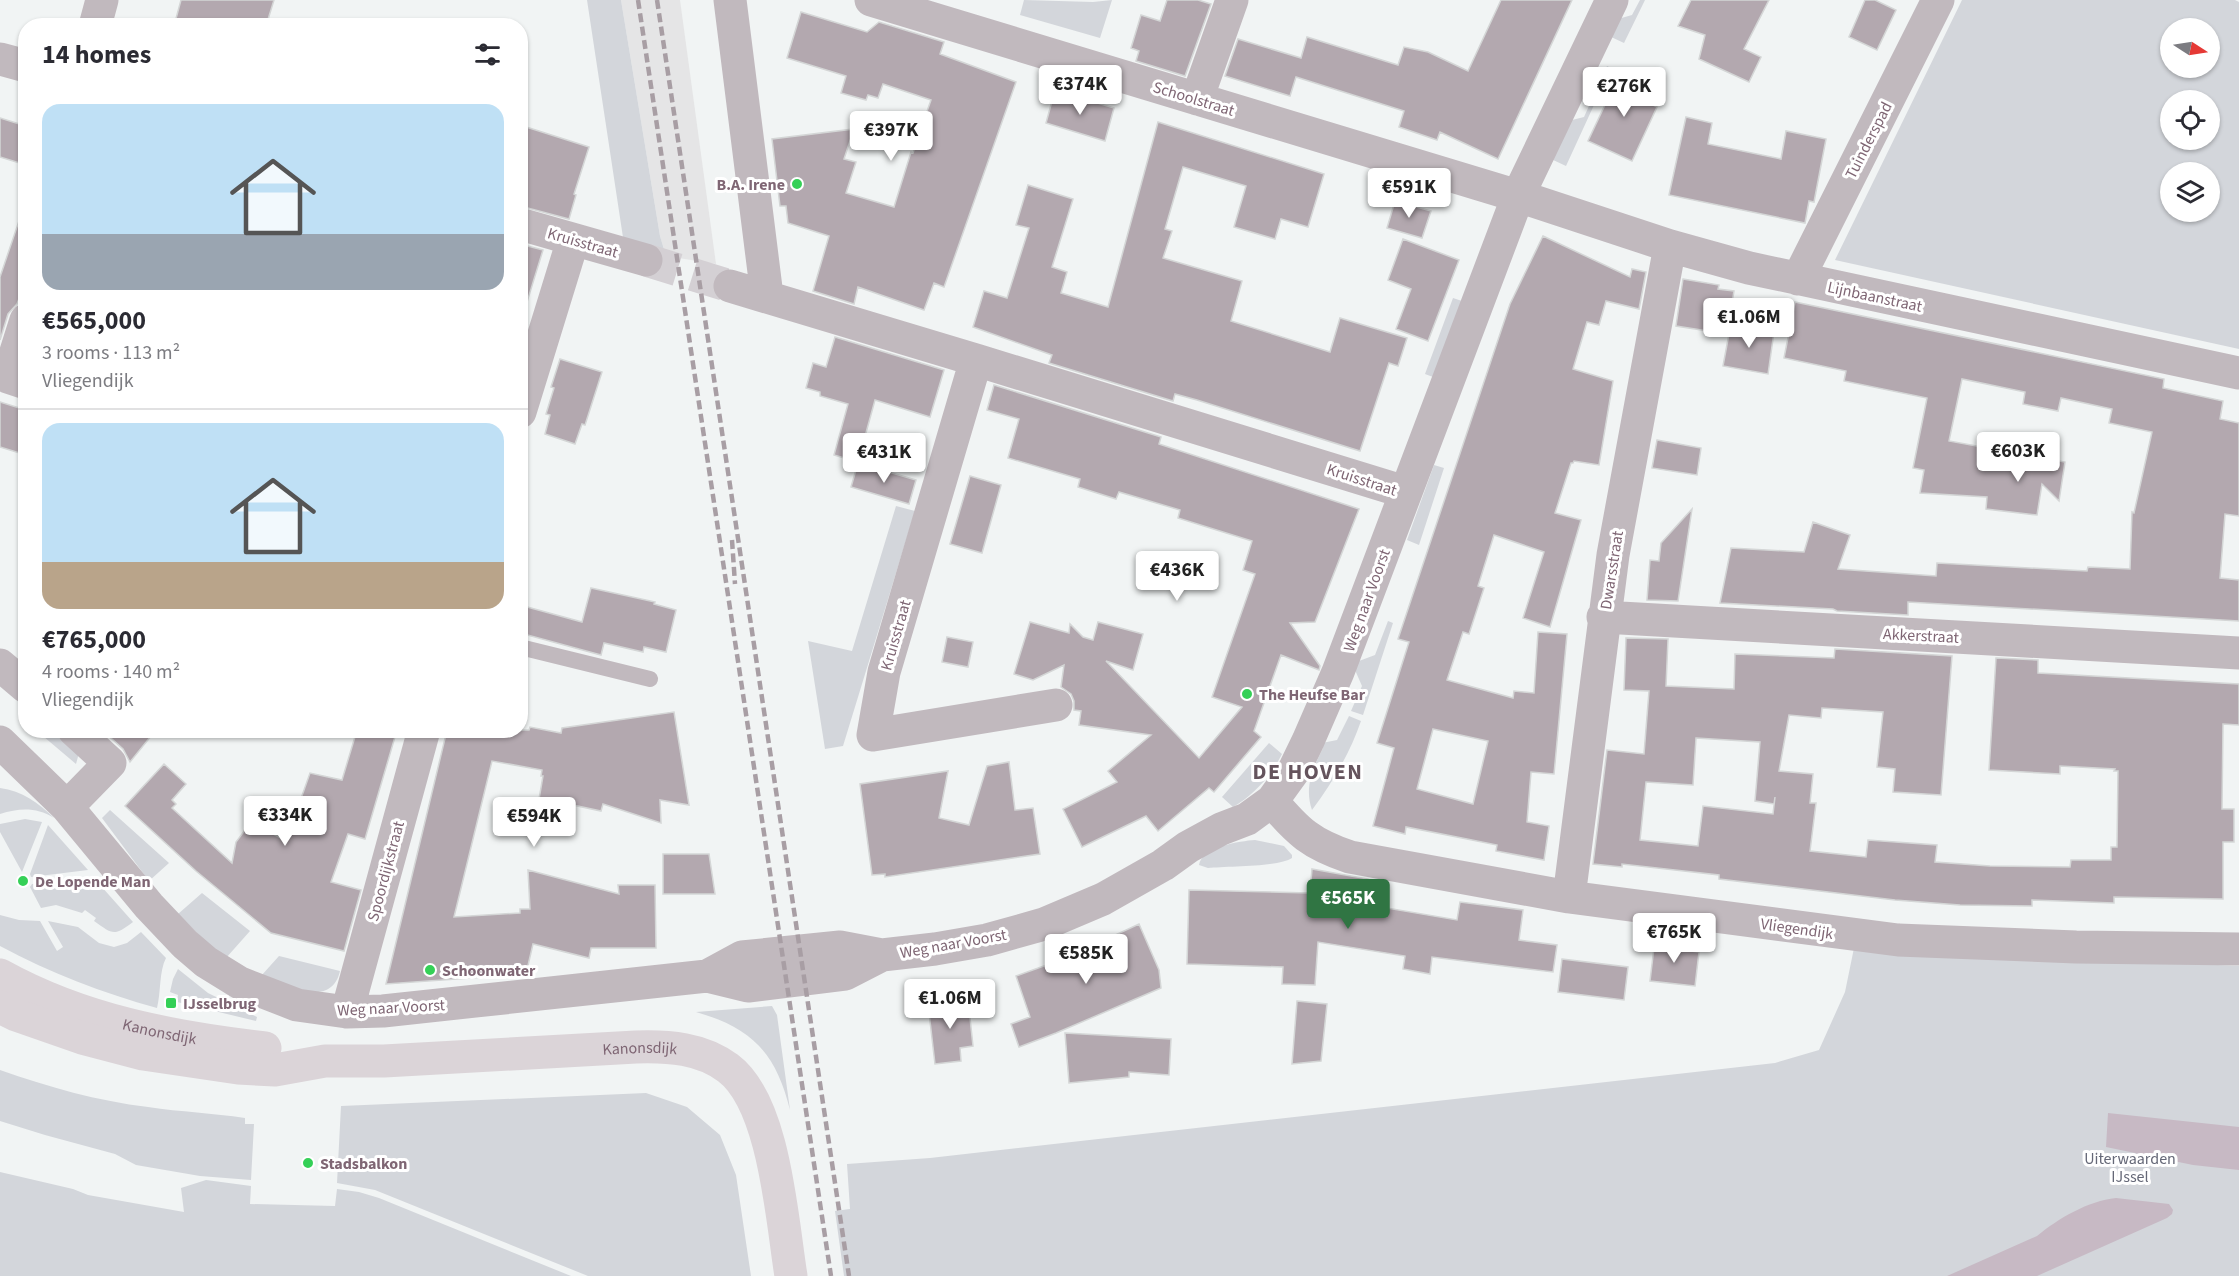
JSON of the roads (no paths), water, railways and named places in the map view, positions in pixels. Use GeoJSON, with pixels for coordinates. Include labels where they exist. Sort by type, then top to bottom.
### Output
{"type":"FeatureCollection","features":[{"type":"Feature","properties":{"kind":"street"},"geometry":{"type":"LineString","coordinates":[[97,18],[102,0]]}},
{"type":"Feature","properties":{"kind":"street"},"geometry":{"type":"LineString","coordinates":[[730,0],[767,296]]}},
{"type":"Feature","properties":{"kind":"street","name":"Schoolstraat"},"geometry":{"type":"LineString","coordinates":[[871,0],[1518,196]]}},
{"type":"Feature","properties":{"kind":"street"},"geometry":{"type":"LineString","coordinates":[[1197,99],[1232,0]]}},
{"type":"Feature","properties":{"kind":"street","name":"Weg naar Voorst"},"geometry":{"type":"LineString","coordinates":[[0,742],[67,807],[148,906],[185,944],[206,962],[240,983],[305,1007],[347,1012],[383,1011],[707,976],[747,986],[845,974],[882,956],[987,940],[1044,924],[1072,913],[1134,883],[1188,847],[1221,829],[1247,819],[1272,801],[1293,772],[1317,722],[1363,612],[1405,492],[1518,196],[1612,0]]}},
{"type":"Feature","properties":{"kind":"street","name":"Tuinderspad"},"geometry":{"type":"LineString","coordinates":[[1797,279],[1938,0]]}},
{"type":"Feature","properties":{"kind":"street"},"geometry":{"type":"LineString","coordinates":[[0,59],[18,64]]}},
{"type":"Feature","properties":{"kind":"street","name":"Lijnbaanstraat"},"geometry":{"type":"LineString","coordinates":[[1518,196],[1670,246],[1797,279],[2239,373]]}},
{"type":"Feature","properties":{"kind":"street","name":"Kruisstraat"},"geometry":{"type":"LineString","coordinates":[[528,226],[646,260]]}},
{"type":"Feature","properties":{"kind":"street"},"geometry":{"type":"LineString","coordinates":[[528,386],[573,240]]}},
{"type":"Feature","properties":{"kind":"street","name":"Dwarsstraat"},"geometry":{"type":"LineString","coordinates":[[1569,897],[1603,617],[1670,246]]}},
{"type":"Feature","properties":{"kind":"street","name":"Kruisstraat"},"geometry":{"type":"LineString","coordinates":[[730,286],[1405,492]]}},
{"type":"Feature","properties":{"kind":"street"},"geometry":{"type":"LineString","coordinates":[[18,345],[8,377],[18,380]]}},
{"type":"Feature","properties":{"kind":"street","name":"Kruisstraat"},"geometry":{"type":"LineString","coordinates":[[976,360],[884,672],[873,735],[1056,705]]}},
{"type":"Feature","properties":{"kind":"street","name":"Akkerstraat"},"geometry":{"type":"LineString","coordinates":[[1603,617],[2239,653]]}},
{"type":"Feature","properties":{"kind":"street"},"geometry":{"type":"LineString","coordinates":[[0,665],[18,680]]}},
{"type":"Feature","properties":{"kind":"street"},"geometry":{"type":"LineString","coordinates":[[67,807],[110,763],[83,738]]}},
{"type":"Feature","properties":{"kind":"street","name":"Spoordijkstraat"},"geometry":{"type":"LineString","coordinates":[[347,1012],[422,738]]}},
{"type":"Feature","properties":{"kind":"street","name":"Vliegendijk"},"geometry":{"type":"LineString","coordinates":[[1272,801],[1294,828],[1333,851],[1350,857],[1569,897],[1898,940],[2076,947],[2239,949]]}},
{"type":"Feature","properties":{"kind":"street","name":"Kanonsdijk"},"geometry":{"type":"LineString","coordinates":[[0,975],[73,1009],[147,1031],[300,1052],[325,1060]]}},
{"type":"Feature","properties":{"kind":"street","name":"Kanonsdijk"},"geometry":{"type":"LineString","coordinates":[[0,1007],[16,1015],[82,1038],[143,1054],[238,1068],[266,1069],[300,1066],[325,1060],[384,1061],[636,1047],[664,1046],[687,1050],[729,1069],[741,1081],[757,1108],[774,1167],[791,1276]]}},
{"type":"Feature","properties":{"kind":"lane"},"geometry":{"type":"LineString","coordinates":[[528,649],[650,679]]}},
{"type":"Feature","properties":{"kind":"tunnel"},"geometry":{"type":"LineString","coordinates":[[646,260],[730,286]]}},
{"type":"Feature","properties":{"kind":"railway"},"geometry":{"type":"LineString","coordinates":[[638,0],[831,1276]]}},
{"type":"Feature","properties":{"kind":"railway"},"geometry":{"type":"LineString","coordinates":[[657,0],[849,1276]]}},
{"type":"Feature","properties":{"kind":"railway"},"geometry":{"type":"LineString","coordinates":[[732,540],[735,584]]}},
{"type":"Feature","properties":{"kind":"place","name":"B.A. Irene"},"geometry":{"type":"Point","coordinates":[797,184]}},
{"type":"Feature","properties":{"kind":"place","name":"The Heufse Bar"},"geometry":{"type":"Point","coordinates":[1247,694]}},
{"type":"Feature","properties":{"kind":"place","name":"De Lopende Man"},"geometry":{"type":"Point","coordinates":[23,881]}},
{"type":"Feature","properties":{"kind":"place","name":"Schoonwater"},"geometry":{"type":"Point","coordinates":[430,970]}},
{"type":"Feature","properties":{"kind":"place","name":"IJsselbrug"},"geometry":{"type":"Point","coordinates":[171,1003]}},
{"type":"Feature","properties":{"kind":"place","name":"Stadsbalkon"},"geometry":{"type":"Point","coordinates":[308,1163]}},
{"type":"Feature","properties":{"kind":"district","name":"DE HOVEN"},"geometry":{"type":"Point","coordinates":[1308,771]}},
{"type":"Feature","properties":{"kind":"park label","name":"Uiterwaarden IJssel"},"geometry":{"type":"Point","coordinates":[2130,1167]}}]}
